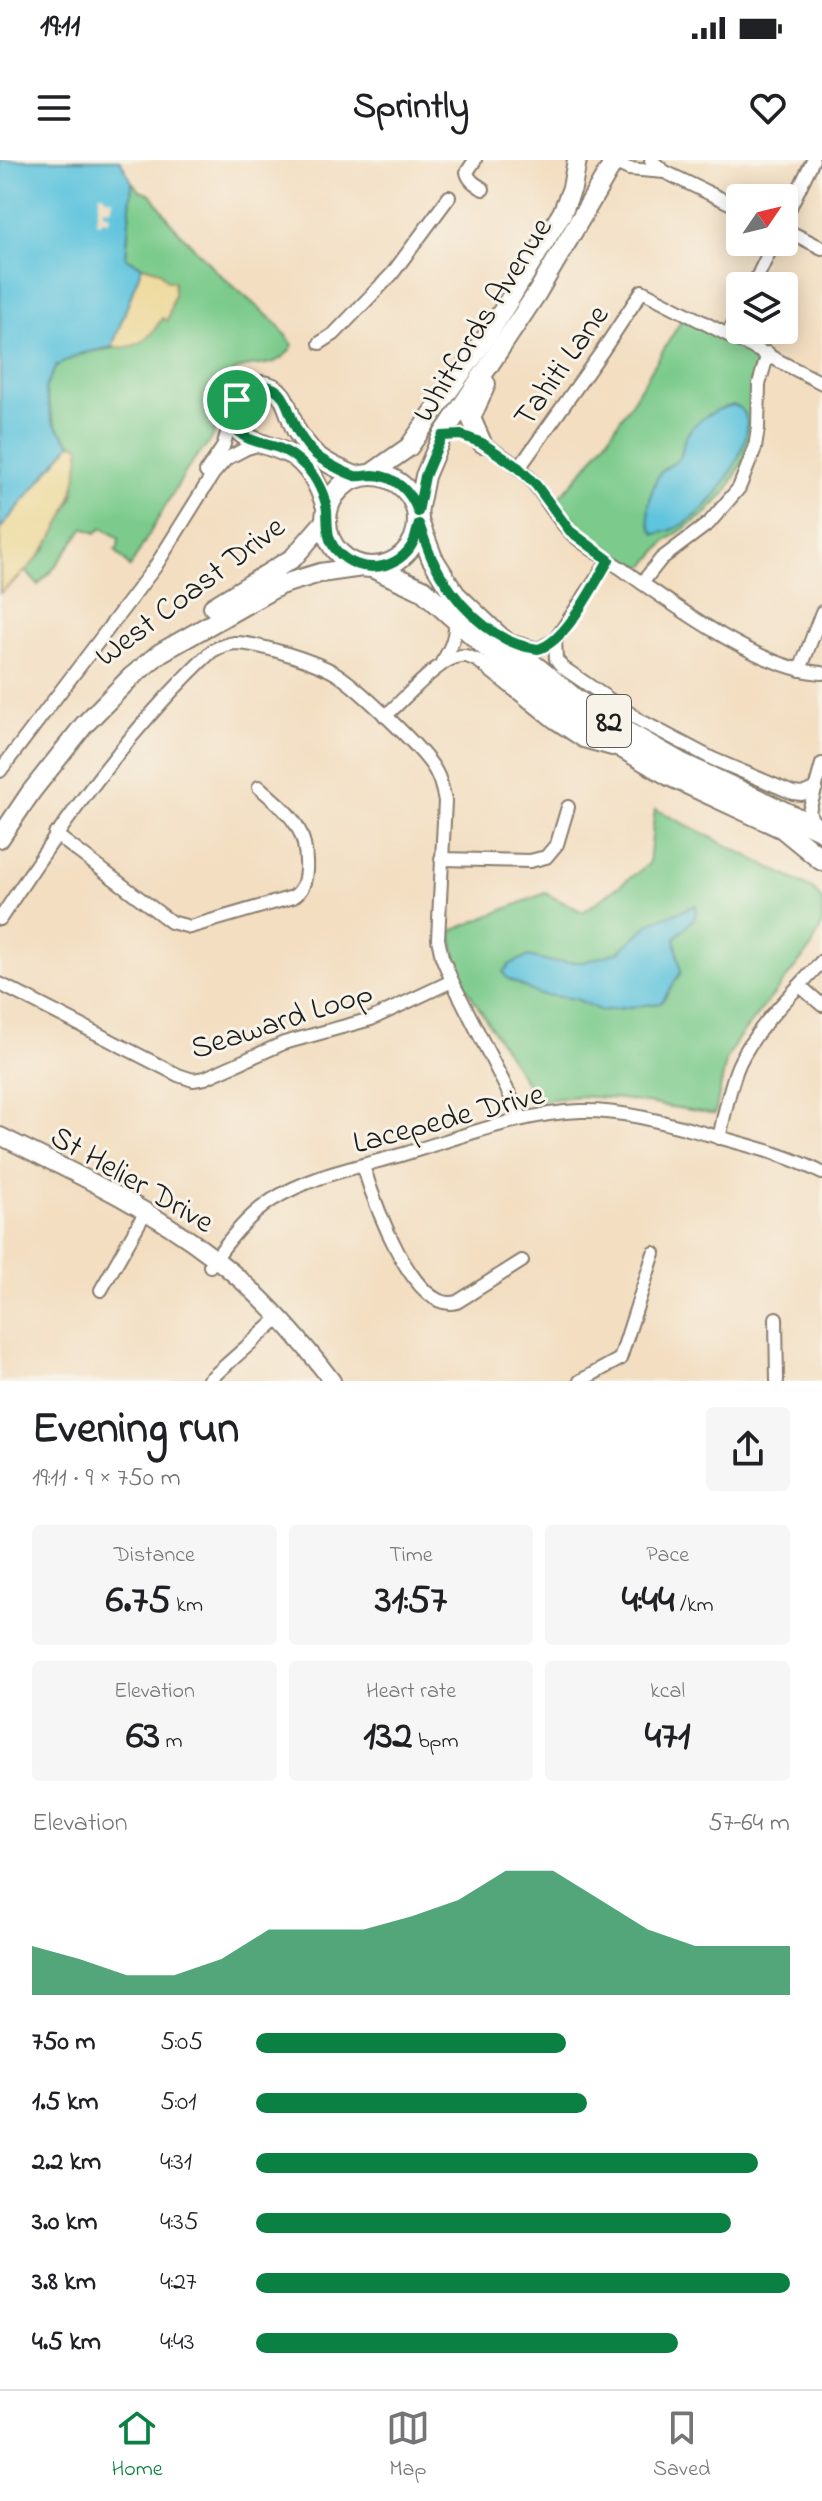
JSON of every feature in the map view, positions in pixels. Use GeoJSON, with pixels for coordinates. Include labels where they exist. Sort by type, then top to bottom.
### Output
{"type":"FeatureCollection","features":[{"type":"Feature","properties":{"kind":"main road","name":"Whitfords Avenue"},"geometry":{"type":"LineString","coordinates":[[364,476],[409,447],[488,335],[562,213],[572,188],[577,160]]}},
{"type":"Feature","properties":{"kind":"main road"},"geometry":{"type":"LineString","coordinates":[[586,160],[596,165],[616,162]]}},
{"type":"Feature","properties":{"kind":"main road","name":"Whitfords Avenue"},"geometry":{"type":"LineString","coordinates":[[418,518],[425,476],[442,436],[537,293],[616,162]]}},
{"type":"Feature","properties":{"kind":"main road"},"geometry":{"type":"LineString","coordinates":[[482,443],[471,418],[503,345]]}},
{"type":"Feature","properties":{"kind":"main road","name":"82"},"geometry":{"type":"LineString","coordinates":[[818,829],[680,763],[576,700],[499,637],[455,595],[432,558],[408,492],[401,485],[380,476],[364,476],[333,465],[313,453],[297,430],[285,399],[276,389],[265,385],[248,388],[237,400],[232,414],[236,428],[242,435],[283,450],[306,467],[316,481],[327,515],[328,536],[336,550],[348,561],[423,590],[554,703],[669,775],[783,828],[822,860]]}},
{"type":"Feature","properties":{"kind":"main road"},"geometry":{"type":"LineString","coordinates":[[442,436],[461,435],[482,443]]}},
{"type":"Feature","properties":{"kind":"main road"},"geometry":{"type":"LineString","coordinates":[[327,515],[334,495],[344,484],[364,476]]}},
{"type":"Feature","properties":{"kind":"main road","name":"West Coast Drive"},"geometry":{"type":"LineString","coordinates":[[0,823],[68,732],[114,680],[140,656],[171,635],[286,564],[327,515]]}},
{"type":"Feature","properties":{"kind":"main road"},"geometry":{"type":"LineString","coordinates":[[368,568],[391,564],[405,555],[415,540],[418,518]]}},
{"type":"Feature","properties":{"kind":"main road","name":"West Coast Drive"},"geometry":{"type":"LineString","coordinates":[[0,838],[31,792],[84,725],[130,678],[160,653],[280,585],[320,573],[368,568]]}},
{"type":"Feature","properties":{"kind":"street"},"geometry":{"type":"LineString","coordinates":[[651,160],[665,172],[726,201]]}},
{"type":"Feature","properties":{"kind":"street"},"geometry":{"type":"LineString","coordinates":[[798,191],[813,160]]}},
{"type":"Feature","properties":{"kind":"street"},"geometry":{"type":"LineString","coordinates":[[616,162],[629,169],[665,172]]}},
{"type":"Feature","properties":{"kind":"street"},"geometry":{"type":"LineString","coordinates":[[472,164],[467,172],[471,181],[483,189]]}},
{"type":"Feature","properties":{"kind":"street"},"geometry":{"type":"LineString","coordinates":[[320,343],[334,334],[392,274],[449,197]]}},
{"type":"Feature","properties":{"kind":"street"},"geometry":{"type":"LineString","coordinates":[[798,236],[822,248]]}},
{"type":"Feature","properties":{"kind":"street","name":"Tahiti Lane"},"geometry":{"type":"LineString","coordinates":[[519,468],[642,291],[726,333]]}},
{"type":"Feature","properties":{"kind":"street"},"geometry":{"type":"LineString","coordinates":[[749,344],[822,383]]}},
{"type":"Feature","properties":{"kind":"street"},"geometry":{"type":"LineString","coordinates":[[642,583],[661,559],[709,523],[739,488],[755,448],[759,384],[768,353]]}},
{"type":"Feature","properties":{"kind":"street"},"geometry":{"type":"LineString","coordinates":[[108,626],[223,447],[232,414]]}},
{"type":"Feature","properties":{"kind":"street"},"geometry":{"type":"LineString","coordinates":[[482,443],[519,468],[536,485],[570,531],[642,583],[720,634],[800,670],[822,673]]}},
{"type":"Feature","properties":{"kind":"street"},"geometry":{"type":"LineString","coordinates":[[0,771],[155,567],[213,474],[237,452],[261,444]]}},
{"type":"Feature","properties":{"kind":"street"},"geometry":{"type":"LineString","coordinates":[[499,637],[538,649],[555,640],[609,560]]}},
{"type":"Feature","properties":{"kind":"street"},"geometry":{"type":"LineString","coordinates":[[800,670],[822,612]]}},
{"type":"Feature","properties":{"kind":"street"},"geometry":{"type":"LineString","coordinates":[[438,668],[448,653],[456,626],[454,616]]}},
{"type":"Feature","properties":{"kind":"street"},"geometry":{"type":"LineString","coordinates":[[555,640],[556,659],[562,667],[606,699],[675,741],[798,794],[816,788]]}},
{"type":"Feature","properties":{"kind":"street"},"geometry":{"type":"LineString","coordinates":[[0,919],[55,834],[143,723],[212,651],[225,645],[255,645],[323,666],[339,675],[385,716],[435,768],[445,801],[438,939],[442,957],[522,1119]]}},
{"type":"Feature","properties":{"kind":"street"},"geometry":{"type":"LineString","coordinates":[[385,716],[438,668],[453,658],[465,655],[477,660],[583,741],[634,755]]}},
{"type":"Feature","properties":{"kind":"street"},"geometry":{"type":"LineString","coordinates":[[818,829],[809,811],[822,764]]}},
{"type":"Feature","properties":{"kind":"street"},"geometry":{"type":"LineString","coordinates":[[55,834],[171,922],[190,927],[293,897],[302,888],[306,861],[301,831],[294,819],[259,787]]}},
{"type":"Feature","properties":{"kind":"street"},"geometry":{"type":"LineString","coordinates":[[441,859],[530,861],[546,857],[557,844],[568,807]]}},
{"type":"Feature","properties":{"kind":"street"},"geometry":{"type":"LineString","coordinates":[[719,1138],[744,1055],[759,1031],[822,961]]}},
{"type":"Feature","properties":{"kind":"street","name":"Seaward Loop"},"geometry":{"type":"LineString","coordinates":[[0,984],[193,1080],[205,1078],[284,1043],[371,1019],[452,981]]}},
{"type":"Feature","properties":{"kind":"street"},"geometry":{"type":"LineString","coordinates":[[800,986],[822,1005]]}},
{"type":"Feature","properties":{"kind":"street","name":"Lacepede Drive"},"geometry":{"type":"LineString","coordinates":[[212,1262],[237,1230],[269,1202],[310,1181],[522,1119],[580,1111],[612,1112],[773,1152],[822,1173]]}},
{"type":"Feature","properties":{"kind":"street","name":"St Helier Drive"},"geometry":{"type":"LineString","coordinates":[[0,1136],[144,1216],[212,1262],[276,1321],[332,1381]]}},
{"type":"Feature","properties":{"kind":"street","name":"St Helier Drive"},"geometry":{"type":"LineString","coordinates":[[0,1148],[144,1216]]}},
{"type":"Feature","properties":{"kind":"street"},"geometry":{"type":"LineString","coordinates":[[363,1166],[388,1233],[430,1297],[449,1304],[457,1302],[522,1261]]}},
{"type":"Feature","properties":{"kind":"street"},"geometry":{"type":"LineString","coordinates":[[101,1290],[144,1216]]}},
{"type":"Feature","properties":{"kind":"street"},"geometry":{"type":"LineString","coordinates":[[580,1381],[620,1359],[654,1253]]}},
{"type":"Feature","properties":{"kind":"street"},"geometry":{"type":"LineString","coordinates":[[776,1318],[777,1381]]}},
{"type":"Feature","properties":{"kind":"street"},"geometry":{"type":"LineString","coordinates":[[208,1381],[276,1321]]}},
{"type":"Feature","properties":{"kind":"street","name":"St Helier Drive"},"geometry":{"type":"LineString","coordinates":[[276,1321],[320,1381]]}},
{"type":"Feature","properties":{"kind":"green space"},"geometry":{"type":"Polygon","coordinates":[[[132,182],[140,191],[152,195],[172,224],[216,271],[277,324],[293,345],[278,360],[236,370],[225,381],[211,440],[190,465],[130,567],[115,550],[119,538],[102,528],[96,533],[84,528],[38,585],[25,570],[45,550],[73,498],[80,446],[65,438],[55,424],[45,389],[51,374],[57,365],[81,354],[143,339],[162,318],[167,320],[174,295],[159,271],[126,258],[132,182]]]}},
{"type":"Feature","properties":{"kind":"green space"},"geometry":{"type":"Polygon","coordinates":[[[682,319],[726,339],[726,344],[737,344],[754,352],[758,365],[751,434],[742,463],[726,492],[707,513],[666,541],[641,567],[595,537],[558,498],[593,458],[682,319]]]}},
{"type":"Feature","properties":{"kind":"green space"},"geometry":{"type":"Polygon","coordinates":[[[655,809],[813,889],[822,900],[822,925],[811,948],[737,1040],[726,1061],[715,1114],[621,1099],[578,1096],[537,1101],[459,976],[451,931],[545,893],[583,912],[649,864],[655,809]]]}},
{"type":"Feature","properties":{"kind":"sand"},"geometry":{"type":"Polygon","coordinates":[[[142,266],[160,271],[166,280],[174,282],[167,321],[162,318],[153,332],[136,345],[112,347],[142,266]]]}},
{"type":"Feature","properties":{"kind":"sand"},"geometry":{"type":"Polygon","coordinates":[[[71,444],[80,446],[74,490],[67,510],[33,563],[0,593],[0,529],[71,444]]]}},
{"type":"Feature","properties":{"kind":"water"},"geometry":{"type":"Polygon","coordinates":[[[0,160],[120,160],[132,182],[126,258],[142,266],[112,347],[80,354],[56,366],[45,389],[52,421],[71,444],[0,529],[0,160]]]}},
{"type":"Feature","properties":{"kind":"water"},"geometry":{"type":"Polygon","coordinates":[[[734,405],[744,413],[747,426],[745,441],[729,475],[719,491],[695,516],[674,529],[655,534],[649,511],[659,475],[679,459],[687,434],[698,422],[734,405]]]}},
{"type":"Feature","properties":{"kind":"water"},"geometry":{"type":"Polygon","coordinates":[[[696,905],[695,917],[675,938],[681,972],[661,1003],[601,1011],[576,999],[537,994],[507,978],[503,972],[510,964],[529,956],[552,962],[583,962],[619,952],[650,923],[696,905]]]}},
{"type":"Feature","properties":{"kind":"pier"},"geometry":{"type":"Polygon","coordinates":[[[100,194],[113,199],[111,209],[103,208],[103,213],[110,215],[109,221],[102,220],[101,223],[96,222],[100,194]]]}},
{"type":"Feature","properties":{"kind":"route"},"geometry":{"type":"LineString","coordinates":[[255,385],[276,389],[285,399],[297,430],[313,453],[358,477],[369,475],[391,479],[408,492],[418,512],[429,462],[442,436],[461,435],[482,443],[528,476],[562,523],[609,560],[555,640],[538,649],[499,637],[455,595],[432,558],[419,524],[415,540],[405,555],[391,564],[374,568],[348,561],[336,550],[328,536],[327,510],[311,473],[283,450],[242,435],[233,422],[232,414],[237,400],[242,392],[255,385]]}}]}
